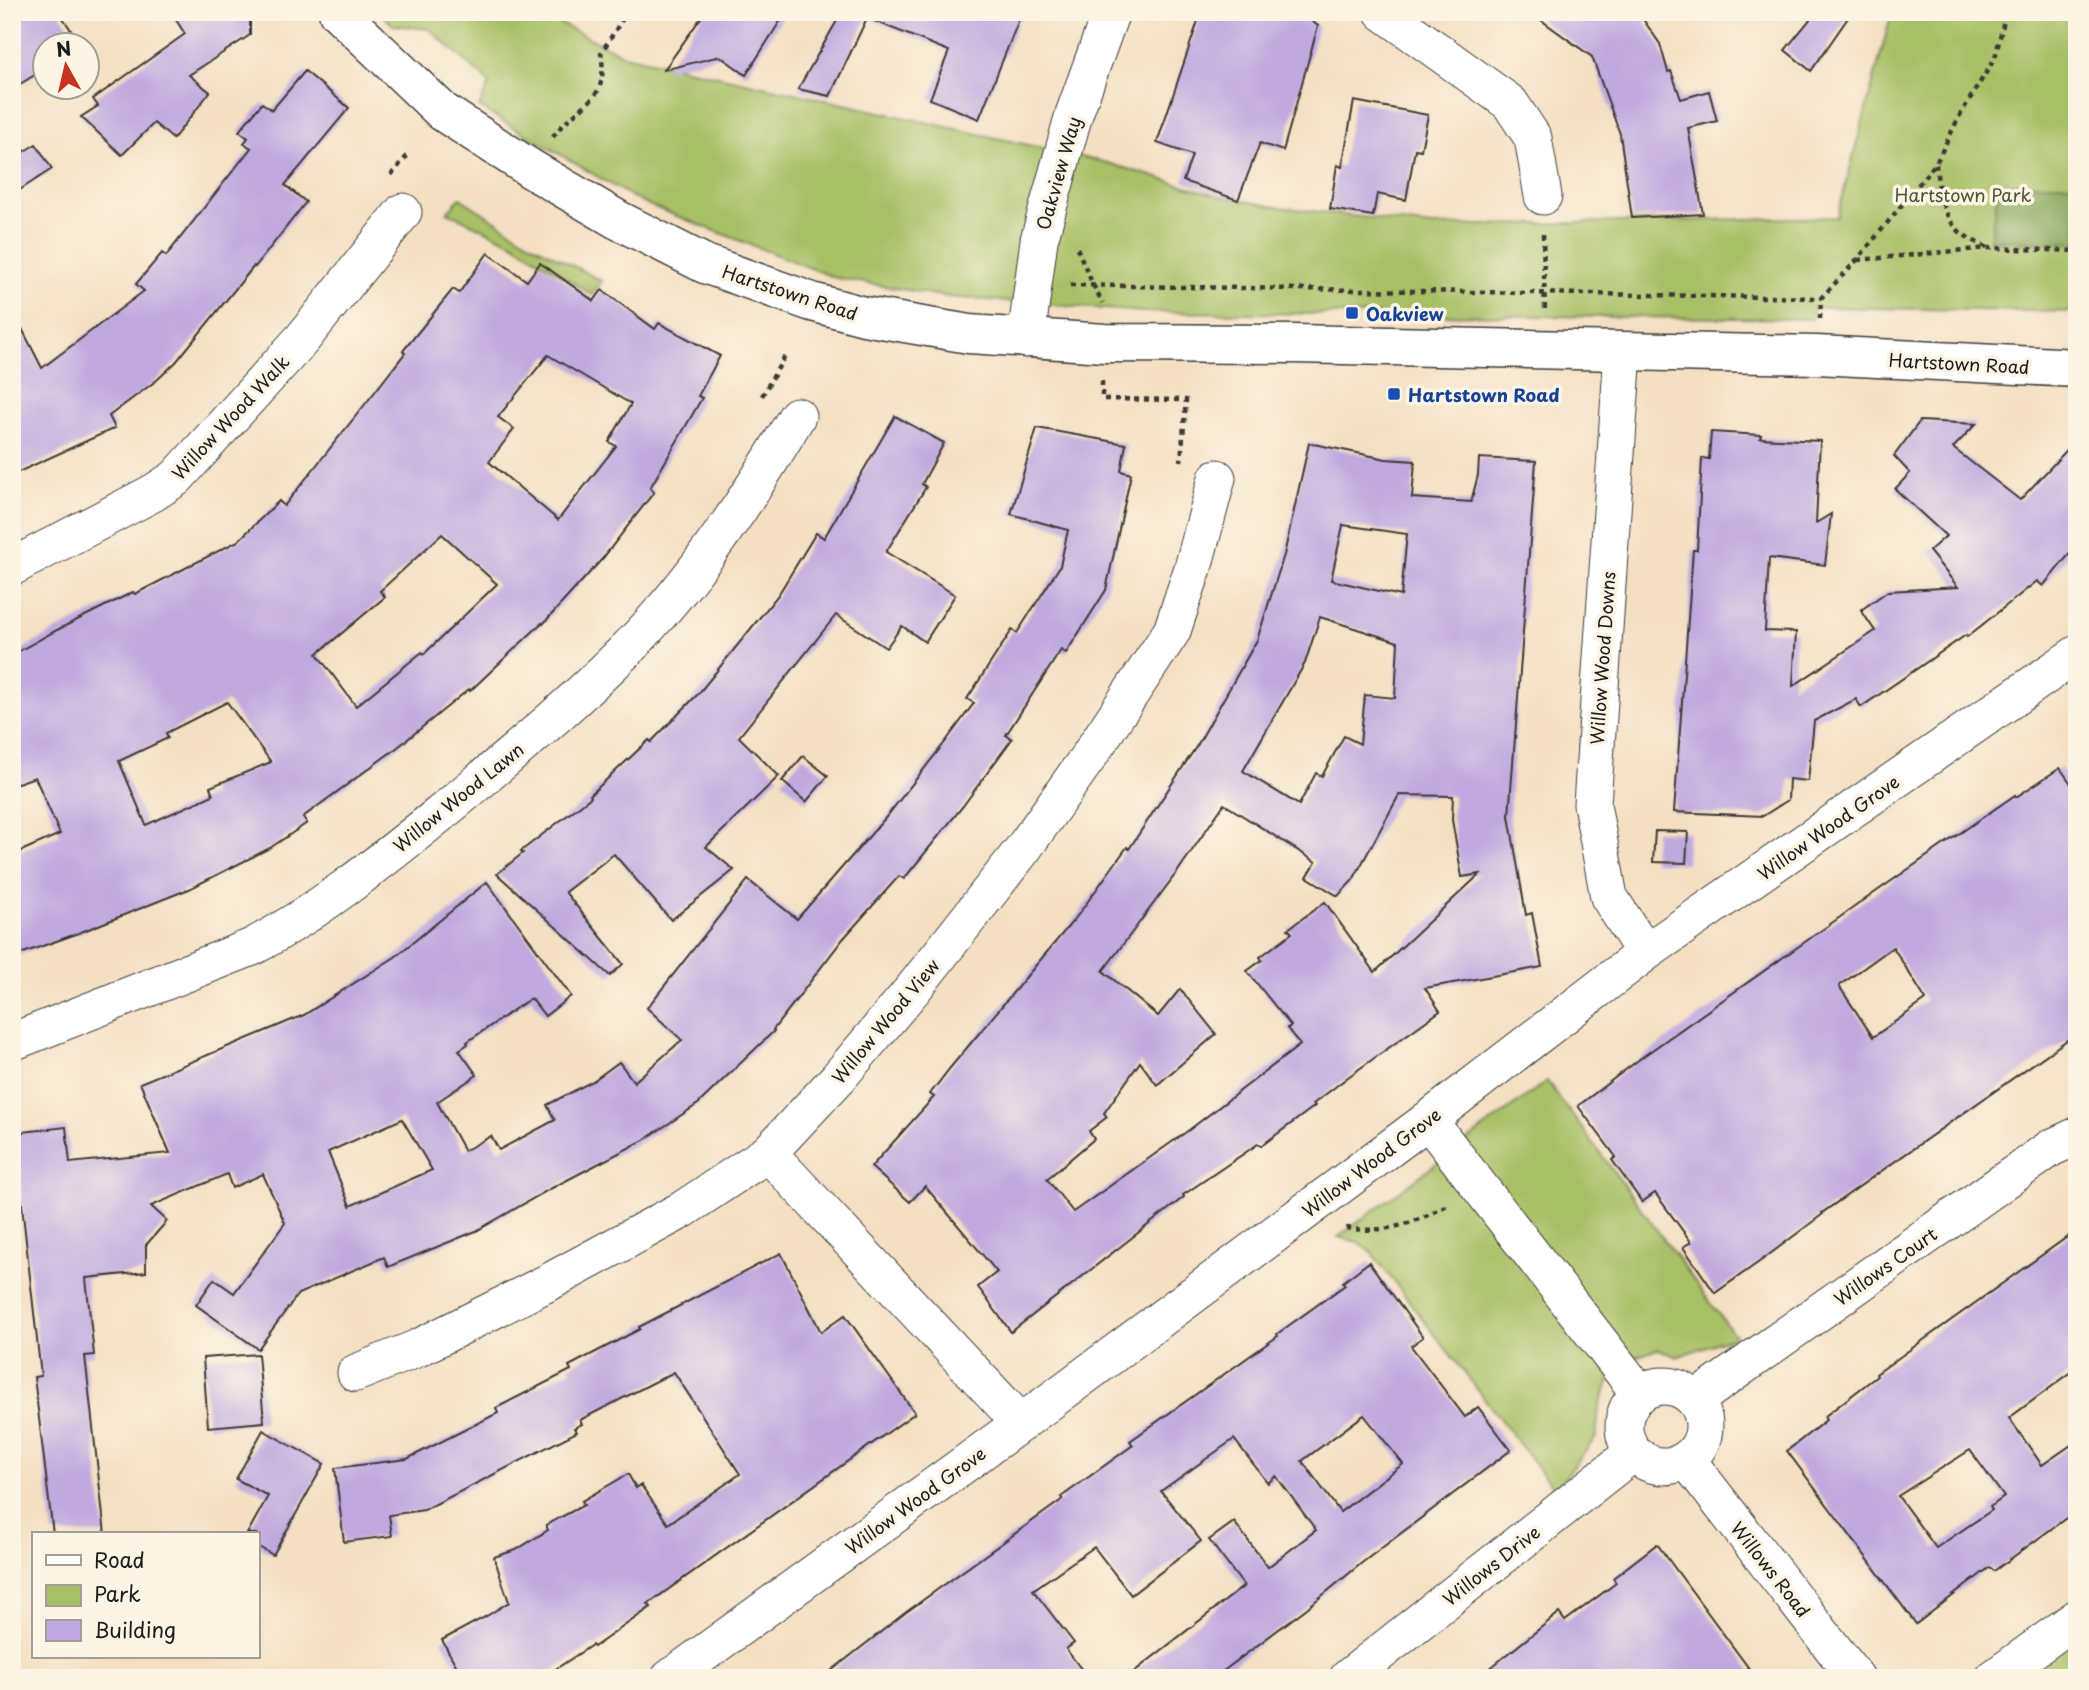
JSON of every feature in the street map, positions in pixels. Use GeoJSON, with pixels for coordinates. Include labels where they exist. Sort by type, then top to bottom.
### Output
{"type":"FeatureCollection","features":[{"type":"Feature","properties":{"kind":"street","name":"Hartstown Road"},"geometry":{"type":"LineString","coordinates":[[338,12],[443,112],[531,169],[618,220],[705,264],[812,302],[915,326],[1026,339],[1105,343],[1817,355],[2077,368]]}},
{"type":"Feature","properties":{"kind":"street","name":"Oakview Way"},"geometry":{"type":"LineString","coordinates":[[1026,339],[1039,240],[1074,114],[1111,12]]}},
{"type":"Feature","properties":{"kind":"street"},"geometry":{"type":"LineString","coordinates":[[1383,12],[1510,103],[1533,138],[1543,196]]}},
{"type":"Feature","properties":{"kind":"street","name":"Willow Wood Walk"},"geometry":{"type":"LineString","coordinates":[[12,567],[153,493],[176,478],[303,338],[403,212]]}},
{"type":"Feature","properties":{"kind":"street","name":"Willow Wood Downs"},"geometry":{"type":"LineString","coordinates":[[1623,351],[1592,804],[1609,897],[1645,953]]}},
{"type":"Feature","properties":{"kind":"street","name":"Willow Wood Lawn"},"geometry":{"type":"LineString","coordinates":[[12,1042],[252,947],[342,892],[571,704],[634,642],[690,576],[744,503],[797,416]]}},
{"type":"Feature","properties":{"kind":"street","name":"Willow Wood View"},"geometry":{"type":"LineString","coordinates":[[356,1373],[418,1348],[558,1277],[682,1210],[768,1153],[838,1078],[965,926],[1023,849],[1172,631],[1193,568],[1217,478]]}},
{"type":"Feature","properties":{"kind":"street","name":"Willow Wood Grove"},"geometry":{"type":"LineString","coordinates":[[670,1678],[1021,1423],[1428,1120],[1645,953],[2077,654]]}},
{"type":"Feature","properties":{"kind":"street"},"geometry":{"type":"LineString","coordinates":[[1428,1120],[1640,1394]]}},
{"type":"Feature","properties":{"kind":"street","name":"Willows Court"},"geometry":{"type":"LineString","coordinates":[[1695,1400],[2051,1148],[2077,1136]]}},
{"type":"Feature","properties":{"kind":"street"},"geometry":{"type":"LineString","coordinates":[[768,1153],[1021,1423]]}},
{"type":"Feature","properties":{"kind":"street"},"geometry":{"type":"LineString","coordinates":[[1674,1387],[1695,1400],[1702,1411],[1705,1425],[1703,1438],[1696,1451],[1686,1460],[1664,1467],[1653,1465],[1633,1452],[1623,1429],[1630,1403],[1640,1394],[1650,1388],[1674,1387]]}},
{"type":"Feature","properties":{"kind":"street","name":"Willows Drive"},"geometry":{"type":"LineString","coordinates":[[1348,1678],[1633,1452]]}},
{"type":"Feature","properties":{"kind":"street","name":"Willows Road"},"geometry":{"type":"LineString","coordinates":[[1686,1460],[1856,1678]]}},
{"type":"Feature","properties":{"kind":"street"},"geometry":{"type":"LineString","coordinates":[[1994,1678],[2077,1618]]}},
{"type":"Feature","properties":{"kind":"path"},"geometry":{"type":"LineString","coordinates":[[531,169],[559,129],[597,94],[604,74],[601,53],[627,12]]}},
{"type":"Feature","properties":{"kind":"path"},"geometry":{"type":"LineString","coordinates":[[1817,355],[1821,298],[1857,260],[1936,163],[1960,115],[1994,58],[2006,12]]}},
{"type":"Feature","properties":{"kind":"path"},"geometry":{"type":"LineString","coordinates":[[1936,163],[1938,185],[1945,209],[1961,233],[1988,248]]}},
{"type":"Feature","properties":{"kind":"path"},"geometry":{"type":"LineString","coordinates":[[1543,196],[1545,349]]}},
{"type":"Feature","properties":{"kind":"path"},"geometry":{"type":"LineString","coordinates":[[1857,260],[1988,248],[2077,251]]}},
{"type":"Feature","properties":{"kind":"path"},"geometry":{"type":"LineString","coordinates":[[1033,284],[1821,298]]}},
{"type":"Feature","properties":{"kind":"path"},"geometry":{"type":"LineString","coordinates":[[1342,1228],[1378,1231],[1416,1220],[1449,1204]]}},
{"type":"Feature","properties":{"kind":"green space","name":"Hartstown Park"},"geometry":{"type":"Polygon","coordinates":[[[379,12],[537,12],[624,55],[1104,162],[1220,196],[1272,206],[1432,226],[1837,217],[1892,12],[2077,12],[2077,312],[1814,307],[1812,319],[1143,312],[948,297],[836,278],[641,202],[479,107],[490,83],[429,29],[393,25],[379,12]]]}},
{"type":"Feature","properties":{"kind":"green space"},"geometry":{"type":"Polygon","coordinates":[[[1999,184],[2077,184],[2077,243],[1990,240],[1999,184]]]}},
{"type":"Feature","properties":{"kind":"green space"},"geometry":{"type":"Polygon","coordinates":[[[460,198],[532,244],[602,281],[592,295],[513,243],[447,212],[460,198]]]}},
{"type":"Feature","properties":{"kind":"green space"},"geometry":{"type":"Polygon","coordinates":[[[1547,1081],[1735,1336],[1677,1357],[1657,1349],[1632,1359],[1611,1378],[1599,1408],[1596,1437],[1555,1490],[1371,1252],[1358,1242],[1338,1237],[1547,1081]]]}},
{"type":"Feature","properties":{"kind":"green space"},"geometry":{"type":"Polygon","coordinates":[[[2077,1641],[2077,1678],[2011,1678],[2077,1641]]]}},
{"type":"Feature","properties":{"kind":"building"},"geometry":{"type":"Polygon","coordinates":[[[12,12],[59,12],[72,32],[32,32],[32,77],[12,89],[12,12]]]}},
{"type":"Feature","properties":{"kind":"building"},"geometry":{"type":"Polygon","coordinates":[[[171,12],[240,12],[250,20],[250,35],[189,75],[210,92],[173,139],[154,123],[122,155],[81,117],[98,106],[95,102],[102,102],[102,93],[185,34],[171,12]]]}},
{"type":"Feature","properties":{"kind":"building"},"geometry":{"type":"Polygon","coordinates":[[[705,12],[786,12],[746,75],[720,56],[664,70],[705,12]]]}},
{"type":"Feature","properties":{"kind":"building"},"geometry":{"type":"Polygon","coordinates":[[[842,12],[1022,12],[979,119],[930,99],[949,51],[867,18],[830,96],[798,89],[842,12]]]}},
{"type":"Feature","properties":{"kind":"building"},"geometry":{"type":"Polygon","coordinates":[[[1201,12],[1300,12],[1318,26],[1283,151],[1260,143],[1238,200],[1183,181],[1192,155],[1157,143],[1201,12]]]}},
{"type":"Feature","properties":{"kind":"building"},"geometry":{"type":"Polygon","coordinates":[[[1530,12],[1638,12],[1660,44],[1668,72],[1671,71],[1681,99],[1709,91],[1717,121],[1688,128],[1703,214],[1632,218],[1620,134],[1592,57],[1530,12]]]}},
{"type":"Feature","properties":{"kind":"building"},"geometry":{"type":"Polygon","coordinates":[[[1816,12],[1852,12],[1811,71],[1785,50],[1816,12]]]}},
{"type":"Feature","properties":{"kind":"building"},"geometry":{"type":"Polygon","coordinates":[[[305,71],[349,108],[285,185],[306,202],[176,362],[109,416],[115,428],[12,475],[12,309],[42,368],[144,291],[136,284],[162,253],[166,256],[251,148],[244,143],[248,138],[239,131],[262,103],[272,110],[305,71]]]}},
{"type":"Feature","properties":{"kind":"building"},"geometry":{"type":"Polygon","coordinates":[[[1354,101],[1428,115],[1421,150],[1415,149],[1406,200],[1377,194],[1373,216],[1330,209],[1337,165],[1342,167],[1354,101]]]}},
{"type":"Feature","properties":{"kind":"building"},"geometry":{"type":"Polygon","coordinates":[[[36,144],[52,169],[12,195],[12,159],[36,144]]]}},
{"type":"Feature","properties":{"kind":"building"},"geometry":{"type":"Polygon","coordinates":[[[488,253],[527,281],[540,263],[594,301],[602,290],[655,329],[659,323],[720,356],[698,396],[702,398],[650,488],[654,492],[603,558],[543,624],[470,691],[469,689],[398,747],[303,817],[307,823],[270,848],[189,889],[12,957],[12,855],[60,834],[35,777],[12,785],[12,655],[238,541],[279,501],[284,506],[453,289],[459,293],[488,253]],[[548,355],[498,417],[514,429],[489,462],[558,520],[616,446],[609,442],[631,404],[548,355]],[[442,534],[380,591],[385,597],[317,654],[356,706],[422,652],[424,654],[497,584],[442,534]],[[227,702],[166,733],[168,738],[119,761],[146,825],[213,795],[210,787],[271,762],[227,702]]]}},
{"type":"Feature","properties":{"kind":"building"},"geometry":{"type":"Polygon","coordinates":[[[895,416],[944,443],[922,484],[926,487],[886,552],[955,595],[925,642],[902,626],[886,648],[836,615],[739,737],[779,776],[706,847],[734,870],[671,920],[614,854],[565,892],[623,964],[610,976],[497,874],[523,853],[521,851],[591,797],[590,795],[649,740],[651,742],[699,693],[778,595],[816,533],[824,538],[895,416]]]}},
{"type":"Feature","properties":{"kind":"building"},"geometry":{"type":"Polygon","coordinates":[[[1920,421],[1976,424],[1953,448],[2020,500],[2077,439],[2077,545],[2043,586],[2037,581],[1967,637],[1966,635],[1861,707],[1856,699],[1814,721],[1808,781],[1789,779],[1788,800],[1763,816],[1674,812],[1693,550],[1697,550],[1702,458],[1709,459],[1711,432],[1820,441],[1816,523],[1831,514],[1825,565],[1769,558],[1765,631],[1796,632],[1793,686],[1875,631],[1861,610],[1888,591],[1958,587],[1929,551],[1946,536],[1895,489],[1910,473],[1894,456],[1920,421]]]}},
{"type":"Feature","properties":{"kind":"building"},"geometry":{"type":"Polygon","coordinates":[[[1037,428],[1126,444],[1121,471],[1131,474],[1106,590],[1066,653],[1061,650],[1006,735],[1012,739],[963,806],[904,879],[899,876],[843,939],[774,1031],[698,1104],[644,1140],[476,1231],[388,1267],[384,1257],[298,1294],[258,1349],[196,1305],[214,1279],[234,1293],[285,1223],[263,1174],[232,1188],[227,1174],[151,1206],[167,1221],[146,1245],[146,1272],[86,1278],[94,1355],[85,1356],[105,1532],[53,1532],[34,1377],[41,1376],[14,1133],[66,1127],[70,1163],[170,1153],[140,1083],[304,1015],[395,957],[487,882],[571,996],[545,1016],[531,998],[459,1050],[477,1075],[437,1102],[464,1151],[491,1136],[499,1150],[555,1120],[547,1105],[593,1081],[619,1062],[634,1082],[682,1040],[647,1008],[748,880],[797,919],[887,816],[974,703],[967,699],[1012,630],[1017,633],[1060,566],[1068,530],[1011,514],[1037,428]],[[402,1119],[328,1152],[350,1206],[432,1170],[402,1119]]]}},
{"type":"Feature","properties":{"kind":"building"},"geometry":{"type":"Polygon","coordinates":[[[1309,443],[1386,459],[1415,461],[1412,498],[1471,502],[1479,458],[1536,461],[1509,816],[1526,915],[1532,913],[1542,967],[1425,988],[1440,1011],[1348,1077],[1313,1104],[1315,1106],[1261,1146],[1258,1144],[1183,1195],[1184,1197],[1011,1332],[978,1287],[997,1272],[925,1186],[910,1202],[871,1167],[934,1097],[930,1094],[950,1068],[1078,915],[1127,847],[1129,849],[1198,744],[1257,640],[1284,555],[1309,443]],[[1343,525],[1331,580],[1401,596],[1407,534],[1343,525]],[[1320,617],[1305,663],[1243,771],[1299,805],[1316,773],[1322,776],[1344,736],[1360,744],[1365,695],[1395,698],[1398,642],[1320,617]],[[1399,795],[1353,880],[1338,896],[1307,877],[1316,862],[1224,804],[1103,971],[1158,1016],[1180,989],[1216,1034],[1157,1085],[1140,1062],[1104,1113],[1107,1117],[1089,1131],[1094,1139],[1047,1179],[1073,1212],[1189,1130],[1300,1045],[1287,1028],[1291,1026],[1247,971],[1262,960],[1260,957],[1292,933],[1288,929],[1325,902],[1375,972],[1480,874],[1462,877],[1452,820],[1453,796],[1399,795]]]}},
{"type":"Feature","properties":{"kind":"building"},"geometry":{"type":"Polygon","coordinates":[[[803,756],[828,776],[806,802],[782,781],[803,756]]]}},
{"type":"Feature","properties":{"kind":"building"},"geometry":{"type":"Polygon","coordinates":[[[2060,768],[2077,792],[2077,1033],[1822,1213],[1715,1293],[1683,1247],[1691,1242],[1655,1193],[1642,1202],[1612,1160],[1616,1157],[1578,1106],[1645,1055],[1877,891],[2015,795],[2016,797],[2060,768]],[[1893,947],[1839,986],[1873,1037],[1926,1000],[1893,947]]]}},
{"type":"Feature","properties":{"kind":"building"},"geometry":{"type":"Polygon","coordinates":[[[1655,831],[1688,832],[1686,863],[1653,862],[1655,831]]]}},
{"type":"Feature","properties":{"kind":"building"},"geometry":{"type":"Polygon","coordinates":[[[2077,1230],[2077,1368],[2009,1418],[2042,1465],[2077,1441],[2077,1510],[1994,1571],[1990,1567],[1916,1624],[1787,1451],[1826,1420],[1824,1417],[1877,1376],[1876,1374],[2077,1230]],[[1970,1450],[1898,1496],[1936,1548],[1992,1510],[1990,1507],[2004,1497],[1970,1450]]]}},
{"type":"Feature","properties":{"kind":"building"},"geometry":{"type":"Polygon","coordinates":[[[781,1253],[821,1332],[845,1315],[915,1413],[648,1604],[651,1607],[594,1647],[592,1645],[542,1678],[463,1678],[442,1640],[509,1602],[494,1557],[516,1550],[548,1530],[546,1525],[584,1505],[582,1501],[628,1474],[636,1488],[641,1485],[668,1524],[740,1474],[674,1372],[580,1420],[582,1424],[574,1428],[577,1432],[424,1510],[389,1515],[392,1536],[344,1542],[335,1468],[407,1459],[498,1413],[496,1408],[571,1370],[569,1366],[640,1329],[639,1327],[781,1253]]]}},
{"type":"Feature","properties":{"kind":"building"},"geometry":{"type":"Polygon","coordinates":[[[1369,1262],[1423,1337],[1411,1346],[1465,1417],[1478,1407],[1511,1450],[1307,1608],[1214,1678],[1126,1678],[1244,1586],[1209,1540],[1234,1522],[1268,1567],[1316,1530],[1276,1476],[1268,1483],[1234,1439],[1161,1491],[1201,1541],[1131,1595],[1094,1547],[1033,1590],[1074,1643],[1066,1649],[1088,1678],[822,1678],[905,1613],[1063,1499],[1061,1497],[1133,1445],[1130,1441],[1278,1336],[1277,1334],[1345,1285],[1343,1282],[1369,1262]],[[1364,1415],[1302,1461],[1340,1512],[1403,1464],[1364,1415]]]}},
{"type":"Feature","properties":{"kind":"building"},"geometry":{"type":"Polygon","coordinates":[[[258,1354],[264,1422],[208,1427],[203,1358],[258,1354]]]}},
{"type":"Feature","properties":{"kind":"building"},"geometry":{"type":"Polygon","coordinates":[[[263,1430],[324,1464],[273,1555],[259,1547],[259,1532],[248,1532],[268,1496],[236,1479],[263,1430]]]}},
{"type":"Feature","properties":{"kind":"building"},"geometry":{"type":"Polygon","coordinates":[[[1657,1544],[1756,1678],[1478,1678],[1559,1613],[1565,1621],[1616,1583],[1613,1578],[1657,1544]]]}},
{"type":"Feature","properties":{"kind":"place","name":"Oakview"},"geometry":{"type":"Point","coordinates":[1352,313]}},
{"type":"Feature","properties":{"kind":"place","name":"Hartstown Road"},"geometry":{"type":"Point","coordinates":[1394,394]}}]}
